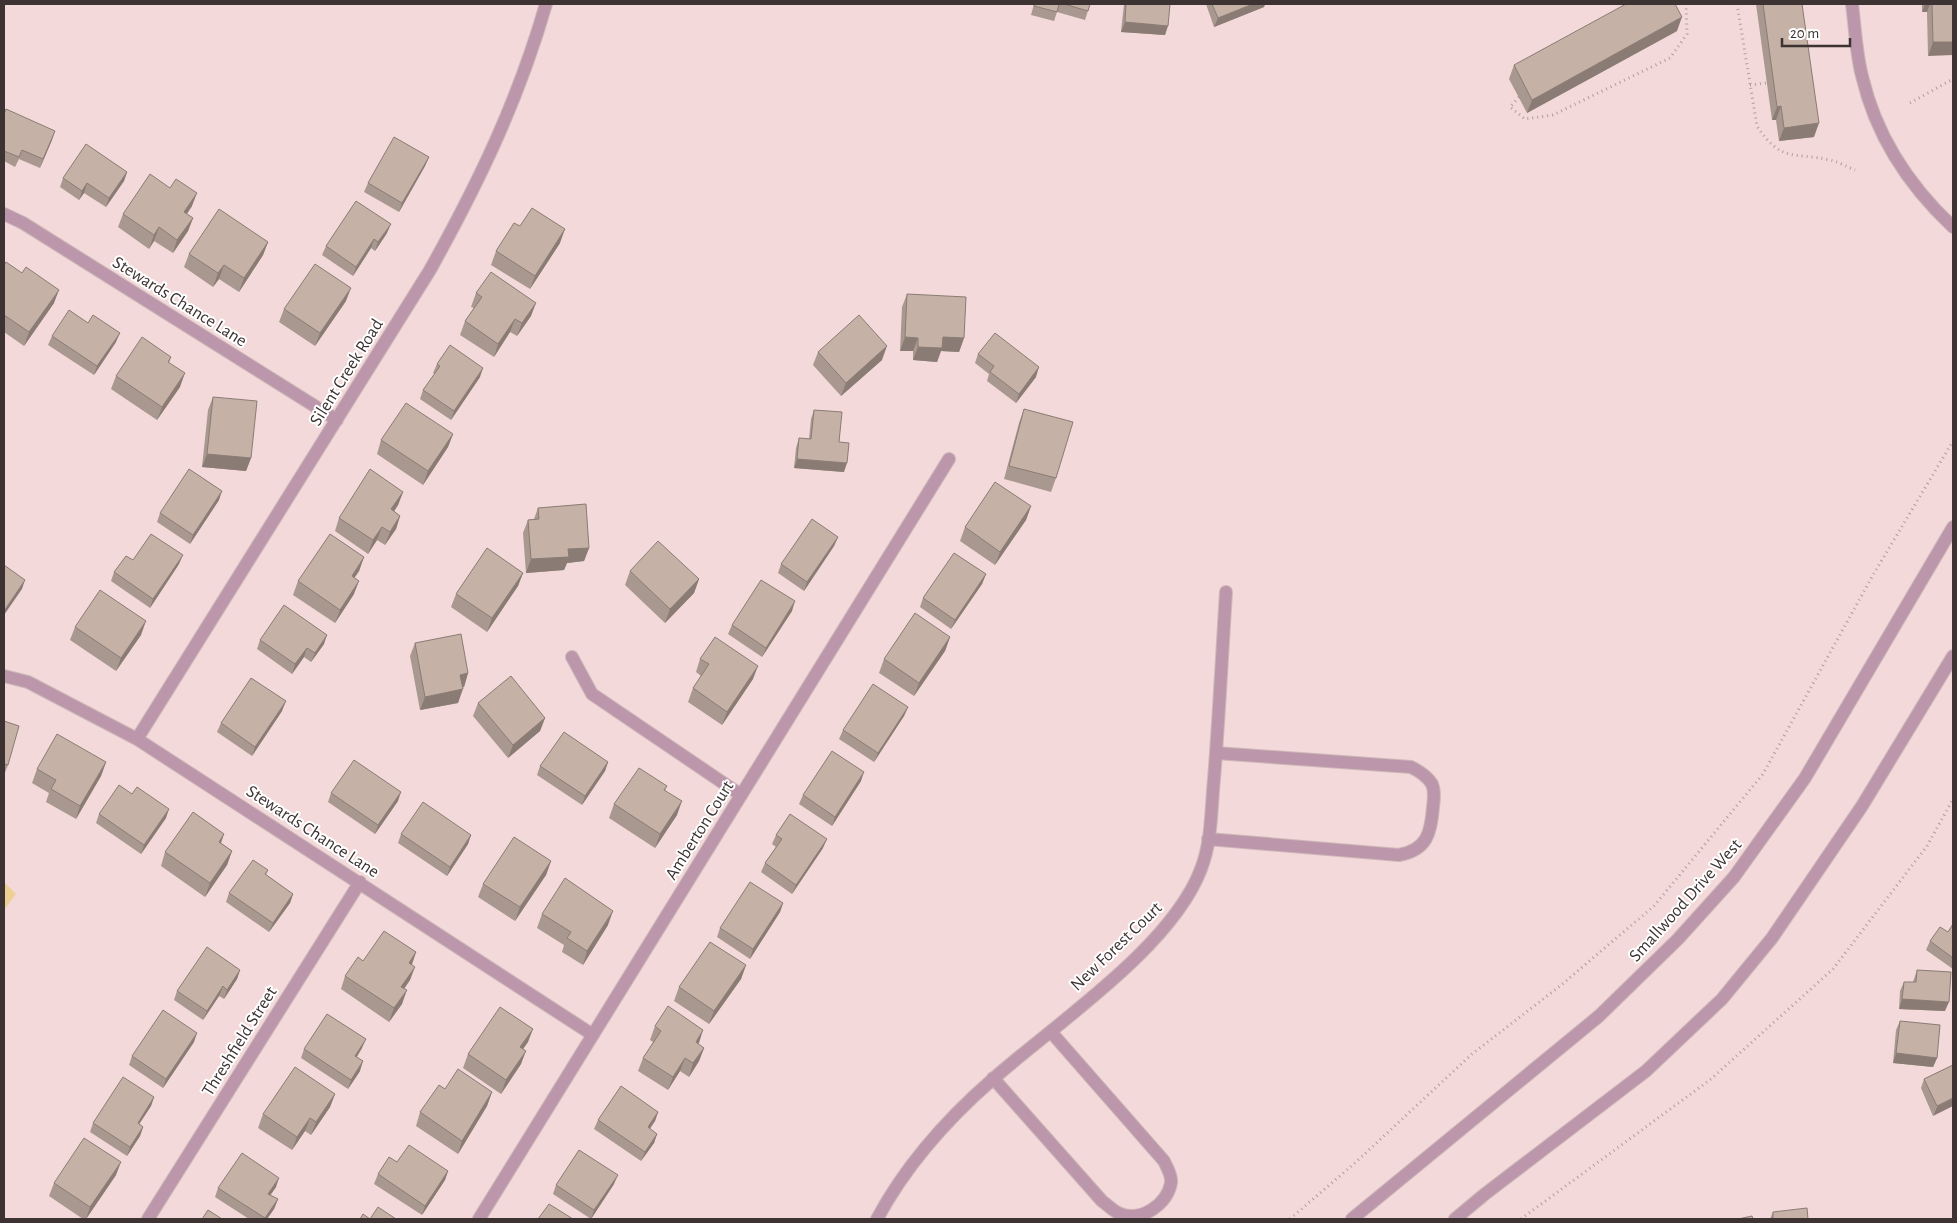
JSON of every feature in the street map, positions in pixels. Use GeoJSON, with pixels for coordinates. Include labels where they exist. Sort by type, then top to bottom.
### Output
{"type":"FeatureCollection","features":[{"type":"Feature","properties":{"kind":"street","name":"Silent Creek Road"},"geometry":{"type":"LineString","coordinates":[[137,739],[430,270],[468,202],[500,134],[526,70],[546,4]]}},
{"type":"Feature","properties":{"kind":"street"},"geometry":{"type":"LineString","coordinates":[[1852,4],[1861,74],[1870,108],[1883,139],[1929,205],[1953,227]]}},
{"type":"Feature","properties":{"kind":"street","name":"Stewards Chance Lane"},"geometry":{"type":"LineString","coordinates":[[4,214],[23,223],[337,420]]}},
{"type":"Feature","properties":{"kind":"street","name":"Amberton Court"},"geometry":{"type":"LineString","coordinates":[[479,1219],[949,459]]}},
{"type":"Feature","properties":{"kind":"street","name":"Smallwood Drive West"},"geometry":{"type":"LineString","coordinates":[[1352,1219],[1599,1016],[1678,939],[1734,877],[1805,778],[1953,527]]}},
{"type":"Feature","properties":{"kind":"street","name":"New Forest Court"},"geometry":{"type":"LineString","coordinates":[[877,1219],[900,1182],[934,1137],[993,1078],[1051,1032],[1128,964],[1172,918],[1189,894],[1201,871],[1208,839],[1216,753],[1226,592]]}},
{"type":"Feature","properties":{"kind":"street"},"geometry":{"type":"LineString","coordinates":[[1455,1219],[1646,1071],[1722,999],[1772,938],[1862,806],[1953,656]]}},
{"type":"Feature","properties":{"kind":"street"},"geometry":{"type":"LineString","coordinates":[[572,657],[592,694],[741,795]]}},
{"type":"Feature","properties":{"kind":"street","name":"Stewards Chance Lane"},"geometry":{"type":"LineString","coordinates":[[4,676],[28,682],[137,739],[593,1035]]}},
{"type":"Feature","properties":{"kind":"street"},"geometry":{"type":"LineString","coordinates":[[1208,839],[1399,855],[1420,847],[1428,838],[1432,824],[1434,797],[1432,785],[1422,773],[1411,767],[1216,753]]}},
{"type":"Feature","properties":{"kind":"street","name":"Threshfield Street"},"geometry":{"type":"LineString","coordinates":[[148,1219],[360,882]]}},
{"type":"Feature","properties":{"kind":"street"},"geometry":{"type":"LineString","coordinates":[[993,1078],[1102,1201],[1122,1215],[1142,1215],[1155,1208],[1163,1200],[1171,1183],[1170,1172],[1164,1161],[1051,1032]]}},
{"type":"Feature","properties":{"kind":"path"},"geometry":{"type":"LineString","coordinates":[[1519,97],[1510,107],[1525,119],[1552,115],[1670,58],[1687,34],[1686,4]]}},
{"type":"Feature","properties":{"kind":"path"},"geometry":{"type":"LineString","coordinates":[[1737,4],[1757,126],[1768,143],[1789,155],[1831,160],[1856,170]]}},
{"type":"Feature","properties":{"kind":"path"},"geometry":{"type":"LineString","coordinates":[[1910,102],[1953,79]]}},
{"type":"Feature","properties":{"kind":"path"},"geometry":{"type":"LineString","coordinates":[[1750,85],[1767,83]]}},
{"type":"Feature","properties":{"kind":"path"},"geometry":{"type":"LineString","coordinates":[[1290,1219],[1356,1162],[1472,1054],[1560,986],[1654,906],[1763,774],[1873,575],[1953,441]]}},
{"type":"Feature","properties":{"kind":"path"},"geometry":{"type":"LineString","coordinates":[[1521,1219],[1711,1080],[1833,969],[1927,846],[1953,799]]}},
{"type":"Feature","properties":{"kind":"shaded area"},"geometry":{"type":"Polygon","coordinates":[[[4,882],[16,894],[4,910],[4,882]]]}},
{"type":"Feature","properties":{"kind":"building"},"geometry":{"type":"Polygon","coordinates":[[[1035,4],[1059,4],[1057,12],[1034,6],[1035,4]]]}},
{"type":"Feature","properties":{"kind":"building"},"geometry":{"type":"Polygon","coordinates":[[[1064,4],[1090,4],[1088,11],[1064,4]]]}},
{"type":"Feature","properties":{"kind":"building"},"geometry":{"type":"Polygon","coordinates":[[[1126,4],[1170,4],[1168,26],[1125,22],[1126,4]]]}},
{"type":"Feature","properties":{"kind":"building"},"geometry":{"type":"Polygon","coordinates":[[[1212,4],[1253,4],[1218,18],[1212,4]]]}},
{"type":"Feature","properties":{"kind":"building"},"geometry":{"type":"Polygon","coordinates":[[[1626,4],[1675,4],[1682,17],[1532,100],[1514,65],[1626,4]]]}},
{"type":"Feature","properties":{"kind":"building"},"geometry":{"type":"Polygon","coordinates":[[[1763,4],[1802,4],[1819,123],[1784,128],[1781,106],[1777,107],[1763,4]]]}},
{"type":"Feature","properties":{"kind":"building"},"geometry":{"type":"Polygon","coordinates":[[[1932,4],[1953,4],[1953,42],[1933,42],[1932,4]]]}},
{"type":"Feature","properties":{"kind":"building"},"geometry":{"type":"Polygon","coordinates":[[[6,109],[55,131],[43,159],[22,150],[19,157],[4,151],[4,114],[6,109]]]}},
{"type":"Feature","properties":{"kind":"building"},"geometry":{"type":"Polygon","coordinates":[[[394,137],[429,157],[402,203],[368,183],[394,137]]]}},
{"type":"Feature","properties":{"kind":"building"},"geometry":{"type":"Polygon","coordinates":[[[86,144],[127,172],[109,198],[87,183],[82,191],[63,178],[86,144]]]}},
{"type":"Feature","properties":{"kind":"building"},"geometry":{"type":"Polygon","coordinates":[[[150,174],[170,188],[176,179],[197,193],[184,212],[193,218],[177,240],[159,227],[154,235],[123,214],[150,174]]]}},
{"type":"Feature","properties":{"kind":"building"},"geometry":{"type":"Polygon","coordinates":[[[356,201],[391,224],[378,242],[374,239],[356,267],[326,246],[356,201]]]}},
{"type":"Feature","properties":{"kind":"building"},"geometry":{"type":"Polygon","coordinates":[[[532,208],[565,229],[535,276],[496,251],[514,223],[520,226],[532,208]]]}},
{"type":"Feature","properties":{"kind":"building"},"geometry":{"type":"Polygon","coordinates":[[[219,209],[268,242],[244,278],[224,265],[218,273],[189,254],[219,209]]]}},
{"type":"Feature","properties":{"kind":"building"},"geometry":{"type":"Polygon","coordinates":[[[6,262],[22,273],[26,267],[59,290],[29,332],[4,315],[4,265],[6,262]]]}},
{"type":"Feature","properties":{"kind":"building"},"geometry":{"type":"Polygon","coordinates":[[[315,264],[351,288],[320,333],[284,309],[315,264]]]}},
{"type":"Feature","properties":{"kind":"building"},"geometry":{"type":"Polygon","coordinates":[[[491,272],[536,303],[522,323],[515,319],[498,344],[465,321],[482,297],[476,293],[491,272]]]}},
{"type":"Feature","properties":{"kind":"building"},"geometry":{"type":"Polygon","coordinates":[[[907,294],[966,297],[964,338],[943,337],[942,348],[918,347],[918,338],[905,337],[907,294]]]}},
{"type":"Feature","properties":{"kind":"building"},"geometry":{"type":"Polygon","coordinates":[[[69,310],[88,323],[93,315],[120,333],[97,366],[52,336],[69,310]]]}},
{"type":"Feature","properties":{"kind":"building"},"geometry":{"type":"Polygon","coordinates":[[[859,315],[887,346],[846,383],[818,352],[859,315]]]}},
{"type":"Feature","properties":{"kind":"building"},"geometry":{"type":"Polygon","coordinates":[[[995,333],[1039,367],[1019,394],[990,372],[994,366],[978,354],[995,333]]]}},
{"type":"Feature","properties":{"kind":"building"},"geometry":{"type":"Polygon","coordinates":[[[142,337],[171,357],[168,362],[185,373],[162,407],[116,376],[142,337]]]}},
{"type":"Feature","properties":{"kind":"building"},"geometry":{"type":"Polygon","coordinates":[[[450,345],[483,368],[454,411],[423,390],[440,366],[437,364],[450,345]]]}},
{"type":"Feature","properties":{"kind":"building"},"geometry":{"type":"Polygon","coordinates":[[[213,397],[257,401],[251,458],[207,454],[213,397]]]}},
{"type":"Feature","properties":{"kind":"building"},"geometry":{"type":"Polygon","coordinates":[[[406,403],[453,434],[428,471],[381,440],[406,403]]]}},
{"type":"Feature","properties":{"kind":"building"},"geometry":{"type":"Polygon","coordinates":[[[1024,409],[1073,422],[1056,478],[1009,466],[1024,409]]]}},
{"type":"Feature","properties":{"kind":"building"},"geometry":{"type":"Polygon","coordinates":[[[814,410],[842,412],[839,442],[849,443],[847,463],[797,459],[799,438],[811,439],[814,410]]]}},
{"type":"Feature","properties":{"kind":"building"},"geometry":{"type":"Polygon","coordinates":[[[189,469],[222,491],[193,535],[160,513],[189,469]]]}},
{"type":"Feature","properties":{"kind":"building"},"geometry":{"type":"Polygon","coordinates":[[[370,469],[403,492],[391,509],[400,516],[390,532],[382,527],[373,540],[339,518],[370,469]]]}},
{"type":"Feature","properties":{"kind":"building"},"geometry":{"type":"Polygon","coordinates":[[[995,482],[1031,506],[1000,552],[965,527],[995,482]]]}},
{"type":"Feature","properties":{"kind":"building"},"geometry":{"type":"Polygon","coordinates":[[[586,504],[589,548],[568,549],[569,557],[531,559],[528,520],[539,519],[538,508],[586,504]]]}},
{"type":"Feature","properties":{"kind":"building"},"geometry":{"type":"Polygon","coordinates":[[[812,519],[838,537],[807,582],[781,564],[812,519]]]}},
{"type":"Feature","properties":{"kind":"building"},"geometry":{"type":"Polygon","coordinates":[[[151,534],[183,555],[153,599],[114,572],[126,556],[133,560],[151,534]]]}},
{"type":"Feature","properties":{"kind":"building"},"geometry":{"type":"Polygon","coordinates":[[[330,534],[364,557],[352,576],[359,581],[340,610],[298,581],[330,534]]]}},
{"type":"Feature","properties":{"kind":"building"},"geometry":{"type":"Polygon","coordinates":[[[658,541],[699,579],[670,609],[630,571],[658,541]]]}},
{"type":"Feature","properties":{"kind":"building"},"geometry":{"type":"Polygon","coordinates":[[[487,548],[523,573],[492,618],[456,594],[487,548]]]}},
{"type":"Feature","properties":{"kind":"building"},"geometry":{"type":"Polygon","coordinates":[[[954,553],[986,574],[955,620],[923,598],[954,553]]]}},
{"type":"Feature","properties":{"kind":"building"},"geometry":{"type":"Polygon","coordinates":[[[4,565],[25,580],[4,611],[4,565]]]}},
{"type":"Feature","properties":{"kind":"building"},"geometry":{"type":"Polygon","coordinates":[[[761,580],[795,601],[766,648],[732,625],[761,580]]]}},
{"type":"Feature","properties":{"kind":"building"},"geometry":{"type":"Polygon","coordinates":[[[100,590],[146,621],[121,658],[75,627],[100,590]]]}},
{"type":"Feature","properties":{"kind":"building"},"geometry":{"type":"Polygon","coordinates":[[[284,605],[327,635],[315,653],[307,648],[295,664],[260,640],[284,605]]]}},
{"type":"Feature","properties":{"kind":"building"},"geometry":{"type":"Polygon","coordinates":[[[915,613],[950,637],[919,683],[884,659],[915,613]]]}},
{"type":"Feature","properties":{"kind":"building"},"geometry":{"type":"Polygon","coordinates":[[[461,634],[468,673],[460,675],[463,689],[425,697],[415,643],[461,634]]]}},
{"type":"Feature","properties":{"kind":"building"},"geometry":{"type":"Polygon","coordinates":[[[715,637],[758,666],[727,712],[693,688],[709,664],[700,659],[715,637]]]}},
{"type":"Feature","properties":{"kind":"building"},"geometry":{"type":"Polygon","coordinates":[[[511,676],[545,718],[513,745],[478,703],[511,676]]]}},
{"type":"Feature","properties":{"kind":"building"},"geometry":{"type":"Polygon","coordinates":[[[251,678],[286,701],[255,747],[221,723],[251,678]]]}},
{"type":"Feature","properties":{"kind":"building"},"geometry":{"type":"Polygon","coordinates":[[[873,684],[908,707],[878,753],[843,730],[873,684]]]}},
{"type":"Feature","properties":{"kind":"building"},"geometry":{"type":"Polygon","coordinates":[[[4,721],[19,726],[8,765],[4,764],[4,721]]]}},
{"type":"Feature","properties":{"kind":"building"},"geometry":{"type":"Polygon","coordinates":[[[564,732],[608,762],[585,796],[540,766],[564,732]]]}},
{"type":"Feature","properties":{"kind":"building"},"geometry":{"type":"Polygon","coordinates":[[[57,734],[106,762],[80,806],[51,789],[56,780],[37,769],[57,734]]]}},
{"type":"Feature","properties":{"kind":"building"},"geometry":{"type":"Polygon","coordinates":[[[832,751],[864,772],[835,817],[803,795],[832,751]]]}},
{"type":"Feature","properties":{"kind":"building"},"geometry":{"type":"Polygon","coordinates":[[[354,760],[401,792],[378,825],[331,793],[354,760]]]}},
{"type":"Feature","properties":{"kind":"building"},"geometry":{"type":"Polygon","coordinates":[[[639,768],[667,786],[664,790],[682,801],[660,834],[614,804],[639,768]]]}},
{"type":"Feature","properties":{"kind":"building"},"geometry":{"type":"Polygon","coordinates":[[[119,785],[132,794],[137,787],[169,809],[144,845],[99,814],[119,785]]]}},
{"type":"Feature","properties":{"kind":"building"},"geometry":{"type":"Polygon","coordinates":[[[423,802],[471,835],[450,867],[401,834],[423,802]]]}},
{"type":"Feature","properties":{"kind":"building"},"geometry":{"type":"Polygon","coordinates":[[[193,812],[224,834],[219,842],[232,851],[210,883],[165,852],[193,812]]]}},
{"type":"Feature","properties":{"kind":"building"},"geometry":{"type":"Polygon","coordinates":[[[790,814],[827,839],[796,885],[765,863],[782,839],[776,835],[790,814]]]}},
{"type":"Feature","properties":{"kind":"building"},"geometry":{"type":"Polygon","coordinates":[[[514,837],[551,861],[520,907],[483,884],[514,837]]]}},
{"type":"Feature","properties":{"kind":"building"},"geometry":{"type":"Polygon","coordinates":[[[253,860],[268,870],[265,874],[293,894],[273,923],[229,893],[253,860]]]}},
{"type":"Feature","properties":{"kind":"building"},"geometry":{"type":"Polygon","coordinates":[[[565,878],[613,911],[587,951],[567,938],[571,932],[542,914],[565,878]]]}},
{"type":"Feature","properties":{"kind":"building"},"geometry":{"type":"Polygon","coordinates":[[[750,882],[783,903],[753,949],[720,928],[750,882]]]}},
{"type":"Feature","properties":{"kind":"building"},"geometry":{"type":"Polygon","coordinates":[[[1953,924],[1953,958],[1930,941],[1940,927],[1948,932],[1953,924]]]}},
{"type":"Feature","properties":{"kind":"building"},"geometry":{"type":"Polygon","coordinates":[[[384,931],[416,952],[409,963],[415,967],[401,987],[407,990],[394,1008],[345,976],[358,957],[363,961],[384,931]]]}},
{"type":"Feature","properties":{"kind":"building"},"geometry":{"type":"Polygon","coordinates":[[[710,942],[746,965],[714,1011],[679,987],[710,942]]]}},
{"type":"Feature","properties":{"kind":"building"},"geometry":{"type":"Polygon","coordinates":[[[207,947],[240,970],[227,990],[223,986],[207,1011],[177,991],[207,947]]]}},
{"type":"Feature","properties":{"kind":"building"},"geometry":{"type":"Polygon","coordinates":[[[1917,970],[1951,972],[1949,1002],[1902,999],[1904,982],[1916,982],[1917,970]]]}},
{"type":"Feature","properties":{"kind":"building"},"geometry":{"type":"Polygon","coordinates":[[[668,1006],[703,1030],[696,1042],[704,1048],[693,1063],[685,1058],[673,1077],[643,1058],[661,1031],[655,1026],[668,1006]]]}},
{"type":"Feature","properties":{"kind":"building"},"geometry":{"type":"Polygon","coordinates":[[[500,1007],[533,1029],[520,1047],[526,1051],[506,1080],[468,1054],[500,1007]]]}},
{"type":"Feature","properties":{"kind":"building"},"geometry":{"type":"Polygon","coordinates":[[[163,1010],[197,1033],[166,1079],[132,1056],[163,1010]]]}},
{"type":"Feature","properties":{"kind":"building"},"geometry":{"type":"Polygon","coordinates":[[[327,1014],[366,1039],[355,1056],[363,1061],[351,1080],[304,1049],[327,1014]]]}},
{"type":"Feature","properties":{"kind":"building"},"geometry":{"type":"Polygon","coordinates":[[[1900,1021],[1940,1025],[1937,1058],[1896,1053],[1900,1021]]]}},
{"type":"Feature","properties":{"kind":"building"},"geometry":{"type":"Polygon","coordinates":[[[1953,1065],[1953,1098],[1937,1106],[1924,1079],[1953,1065]]]}},
{"type":"Feature","properties":{"kind":"building"},"geometry":{"type":"Polygon","coordinates":[[[295,1067],[335,1094],[316,1122],[310,1118],[297,1137],[263,1114],[295,1067]]]}},
{"type":"Feature","properties":{"kind":"building"},"geometry":{"type":"Polygon","coordinates":[[[458,1069],[492,1092],[462,1141],[420,1112],[439,1085],[445,1089],[458,1069]]]}},
{"type":"Feature","properties":{"kind":"building"},"geometry":{"type":"Polygon","coordinates":[[[123,1077],[154,1097],[138,1123],[143,1127],[130,1147],[93,1123],[123,1077]]]}},
{"type":"Feature","properties":{"kind":"building"},"geometry":{"type":"Polygon","coordinates":[[[621,1086],[658,1112],[648,1127],[657,1134],[645,1152],[598,1120],[621,1086]]]}},
{"type":"Feature","properties":{"kind":"building"},"geometry":{"type":"Polygon","coordinates":[[[84,1138],[121,1162],[90,1207],[54,1183],[84,1138]]]}},
{"type":"Feature","properties":{"kind":"building"},"geometry":{"type":"Polygon","coordinates":[[[409,1145],[448,1171],[425,1206],[378,1174],[389,1157],[397,1162],[409,1145]]]}},
{"type":"Feature","properties":{"kind":"building"},"geometry":{"type":"Polygon","coordinates":[[[579,1150],[618,1175],[594,1210],[556,1185],[579,1150]]]}},
{"type":"Feature","properties":{"kind":"building"},"geometry":{"type":"Polygon","coordinates":[[[242,1153],[279,1178],[268,1194],[278,1199],[265,1218],[218,1188],[242,1153]]]}},
{"type":"Feature","properties":{"kind":"building"},"geometry":{"type":"Polygon","coordinates":[[[549,1204],[573,1219],[538,1219],[549,1204]]]}},
{"type":"Feature","properties":{"kind":"building"},"geometry":{"type":"Polygon","coordinates":[[[378,1207],[396,1219],[370,1219],[378,1207]]]}},
{"type":"Feature","properties":{"kind":"building"},"geometry":{"type":"Polygon","coordinates":[[[1807,1208],[1808,1219],[1773,1219],[1773,1212],[1807,1208]]]}},
{"type":"Feature","properties":{"kind":"building"},"geometry":{"type":"Polygon","coordinates":[[[208,1210],[222,1219],[202,1219],[208,1210]]]}},
{"type":"Feature","properties":{"kind":"building"},"geometry":{"type":"Polygon","coordinates":[[[363,1214],[370,1219],[360,1219],[363,1214]]]}},
{"type":"Feature","properties":{"kind":"building"},"geometry":{"type":"Polygon","coordinates":[[[1752,1216],[1753,1219],[1738,1219],[1752,1216]]]}}]}
